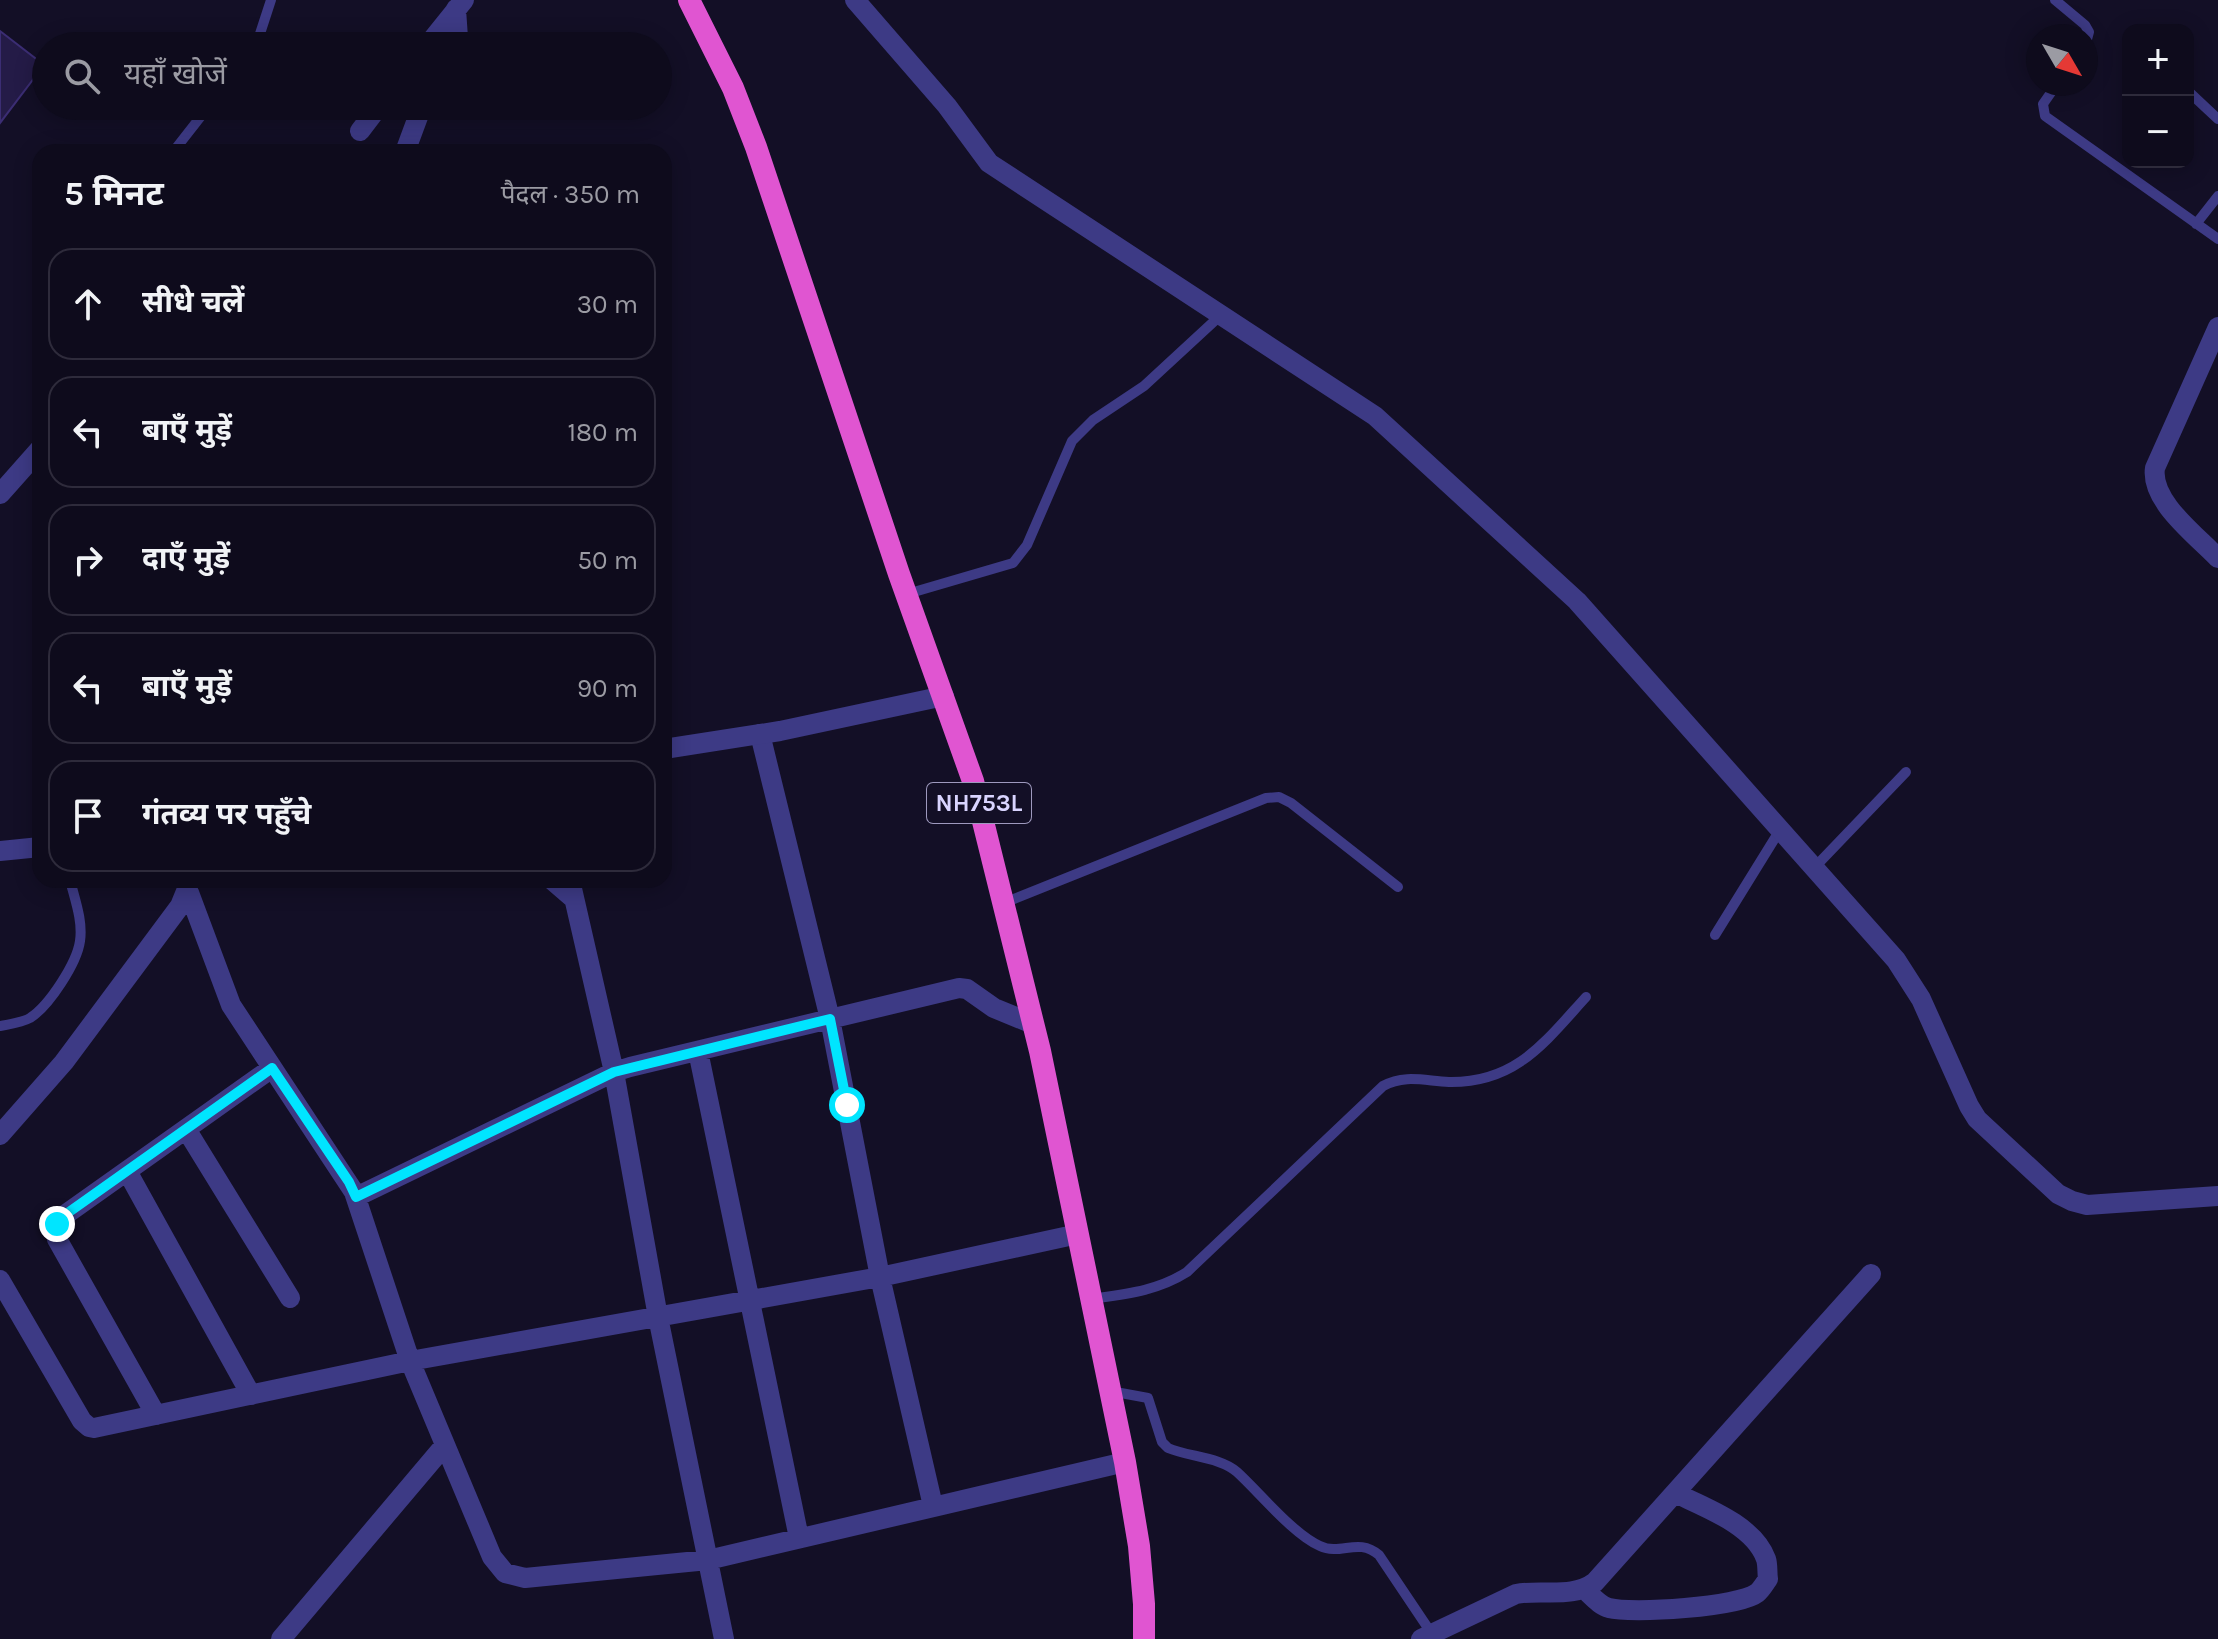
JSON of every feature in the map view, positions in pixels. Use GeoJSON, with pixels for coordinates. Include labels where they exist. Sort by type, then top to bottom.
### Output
{"type":"FeatureCollection","features":[{"type":"Feature","properties":{"kind":"highway","name":"NH753L"},"geometry":{"type":"LineString","coordinates":[[689,0],[733,88],[756,147],[973,781],[1033,1024],[1125,1462],[1139,1546],[1144,1639]]}},
{"type":"Feature","properties":{"kind":"street"},"geometry":{"type":"LineString","coordinates":[[855,0],[947,106],[989,163],[1375,416],[1561,586],[1912,982],[1977,1119],[2058,1194],[2087,1205],[2218,1196]]}},
{"type":"Feature","properties":{"kind":"street"},"geometry":{"type":"LineString","coordinates":[[438,32],[460,5]]}},
{"type":"Feature","properties":{"kind":"street"},"geometry":{"type":"LineString","coordinates":[[458,32],[460,5]]}},
{"type":"Feature","properties":{"kind":"street"},"geometry":{"type":"LineString","coordinates":[[360,131],[368,120]]}},
{"type":"Feature","properties":{"kind":"street"},"geometry":{"type":"LineString","coordinates":[[408,144],[417,120]]}},
{"type":"Feature","properties":{"kind":"street"},"geometry":{"type":"LineString","coordinates":[[2218,327],[2155,468],[2153,480],[2163,501],[2218,558]]}},
{"type":"Feature","properties":{"kind":"street"},"geometry":{"type":"LineString","coordinates":[[0,494],[32,458]]}},
{"type":"Feature","properties":{"kind":"street"},"geometry":{"type":"LineString","coordinates":[[672,748],[760,734],[944,696]]}},
{"type":"Feature","properties":{"kind":"street"},"geometry":{"type":"LineString","coordinates":[[760,734],[830,1019],[880,1277],[933,1506]]}},
{"type":"Feature","properties":{"kind":"street"},"geometry":{"type":"LineString","coordinates":[[0,851],[32,848]]}},
{"type":"Feature","properties":{"kind":"street"},"geometry":{"type":"LineString","coordinates":[[0,1135],[64,1062],[171,918],[187,888]]}},
{"type":"Feature","properties":{"kind":"street"},"geometry":{"type":"LineString","coordinates":[[190,888],[231,1005],[356,1197],[410,1361],[492,1557],[505,1573],[514,1578],[708,1560],[1125,1462]]}},
{"type":"Feature","properties":{"kind":"street"},"geometry":{"type":"LineString","coordinates":[[572,889],[614,1072],[658,1317],[724,1639]]}},
{"type":"Feature","properties":{"kind":"street"},"geometry":{"type":"LineString","coordinates":[[356,1197],[614,1072],[959,988],[967,989],[994,1008],[1033,1024]]}},
{"type":"Feature","properties":{"kind":"street"},"geometry":{"type":"LineString","coordinates":[[698,1051],[799,1538]]}},
{"type":"Feature","properties":{"kind":"street"},"geometry":{"type":"LineString","coordinates":[[156,1415],[57,1239],[56,1231],[62,1217],[272,1068]]}},
{"type":"Feature","properties":{"kind":"street"},"geometry":{"type":"LineString","coordinates":[[186,1129],[290,1298]]}},
{"type":"Feature","properties":{"kind":"street"},"geometry":{"type":"LineString","coordinates":[[127,1171],[251,1395]]}},
{"type":"Feature","properties":{"kind":"street"},"geometry":{"type":"LineString","coordinates":[[0,1280],[85,1425],[94,1428],[410,1361],[880,1277],[1078,1234]]}},
{"type":"Feature","properties":{"kind":"street"},"geometry":{"type":"LineString","coordinates":[[1427,1636],[1516,1594],[1585,1590],[1871,1274]]}},
{"type":"Feature","properties":{"kind":"street"},"geometry":{"type":"LineString","coordinates":[[281,1639],[445,1445]]}},
{"type":"Feature","properties":{"kind":"street"},"geometry":{"type":"LineString","coordinates":[[1585,1590],[1611,1609],[1637,1610],[1731,1604],[1757,1594],[1768,1579],[1766,1559],[1748,1534],[1730,1520],[1675,1493]]}},
{"type":"Feature","properties":{"kind":"lane"},"geometry":{"type":"LineString","coordinates":[[261,32],[271,0]]}},
{"type":"Feature","properties":{"kind":"lane"},"geometry":{"type":"LineString","coordinates":[[2055,0],[2084,24]]}},
{"type":"Feature","properties":{"kind":"lane"},"geometry":{"type":"LineString","coordinates":[[2049,96],[2043,104],[2045,116],[2218,239]]}},
{"type":"Feature","properties":{"kind":"lane"},"geometry":{"type":"LineString","coordinates":[[2193,96],[2218,119]]}},
{"type":"Feature","properties":{"kind":"lane"},"geometry":{"type":"LineString","coordinates":[[179,144],[198,120]]}},
{"type":"Feature","properties":{"kind":"lane"},"geometry":{"type":"LineString","coordinates":[[2196,224],[2218,196]]}},
{"type":"Feature","properties":{"kind":"lane"},"geometry":{"type":"LineString","coordinates":[[907,594],[1013,563],[1027,545],[1072,441],[1093,420],[1144,386],[1222,314]]}},
{"type":"Feature","properties":{"kind":"lane"},"geometry":{"type":"LineString","coordinates":[[1814,868],[1906,772]]}},
{"type":"Feature","properties":{"kind":"lane"},"geometry":{"type":"LineString","coordinates":[[1004,903],[1266,798],[1279,797],[1291,803],[1398,887]]}},
{"type":"Feature","properties":{"kind":"lane"},"geometry":{"type":"LineString","coordinates":[[1715,935],[1780,830]]}},
{"type":"Feature","properties":{"kind":"lane"},"geometry":{"type":"LineString","coordinates":[[0,1026],[33,1016],[75,960],[81,927],[72,888]]}},
{"type":"Feature","properties":{"kind":"lane"},"geometry":{"type":"LineString","coordinates":[[1091,1299],[1148,1290],[1168,1284],[1187,1272],[1383,1086],[1409,1077],[1438,1082],[1481,1080],[1509,1070],[1536,1052],[1586,997]]}},
{"type":"Feature","properties":{"kind":"lane"},"geometry":{"type":"LineString","coordinates":[[1110,1391],[1148,1398],[1162,1442],[1168,1448],[1225,1464],[1236,1471],[1263,1500],[1316,1544],[1331,1549],[1363,1546],[1379,1555],[1427,1636]]}},
{"type":"Feature","properties":{"kind":"building"},"geometry":{"type":"Polygon","coordinates":[[[0,31],[32,56],[32,81],[0,123],[0,31]]]}},
{"type":"Feature","properties":{"kind":"route"},"geometry":{"type":"LineString","coordinates":[[57,1224],[62,1217],[272,1068],[356,1197],[614,1072],[830,1019],[847,1105]]}}]}
